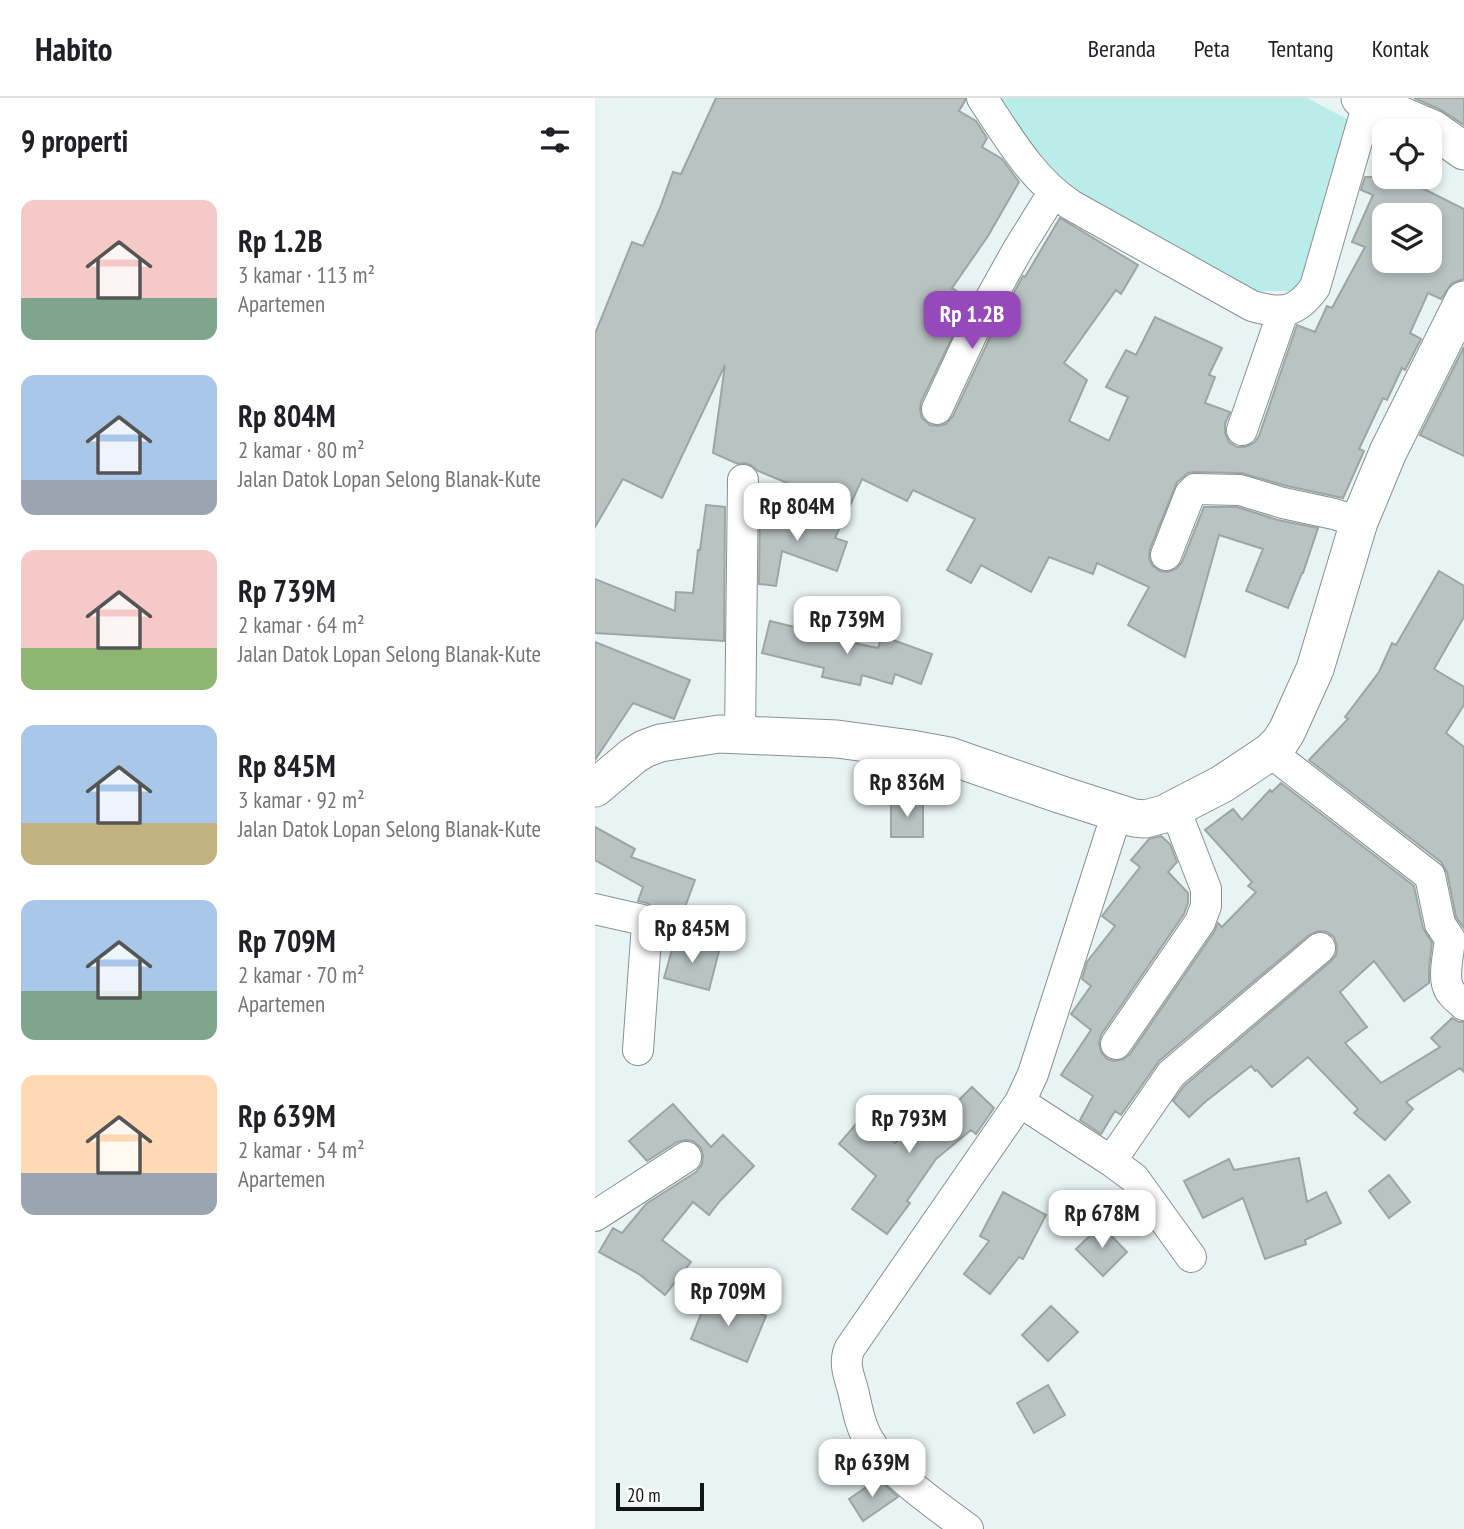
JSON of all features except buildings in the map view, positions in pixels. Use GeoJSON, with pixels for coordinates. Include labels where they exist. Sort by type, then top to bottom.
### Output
{"type":"FeatureCollection","features":[{"type":"Feature","properties":{"kind":"street"},"geometry":{"type":"LineString","coordinates":[[982,98],[1028,166],[1053,193],[1252,306],[1269,311],[1283,312],[1295,307],[1307,298],[1315,287],[1364,100],[1433,129],[1464,151]]}},
{"type":"Feature","properties":{"kind":"street"},"geometry":{"type":"LineString","coordinates":[[937,409],[985,309],[1053,193]]}},
{"type":"Feature","properties":{"kind":"street"},"geometry":{"type":"LineString","coordinates":[[595,788],[644,749],[660,743],[719,734],[838,739],[949,756],[1117,813],[1145,819],[1175,810],[1222,785],[1270,752],[1287,731],[1315,669],[1359,522],[1388,452],[1464,300]]}},
{"type":"Feature","properties":{"kind":"street"},"geometry":{"type":"LineString","coordinates":[[1241,430],[1283,312]]}},
{"type":"Feature","properties":{"kind":"street"},"geometry":{"type":"LineString","coordinates":[[740,735],[743,480]]}},
{"type":"Feature","properties":{"kind":"street"},"geometry":{"type":"LineString","coordinates":[[1166,555],[1190,494],[1195,489],[1240,490],[1359,522]]}},
{"type":"Feature","properties":{"kind":"street"},"geometry":{"type":"LineString","coordinates":[[1270,752],[1430,876],[1440,924],[1450,939],[1448,987],[1464,1004]]}},
{"type":"Feature","properties":{"kind":"street"},"geometry":{"type":"LineString","coordinates":[[1116,1044],[1200,922],[1206,906],[1206,889],[1175,810]]}},
{"type":"Feature","properties":{"kind":"street"},"geometry":{"type":"LineString","coordinates":[[968,1529],[892,1468],[870,1442],[857,1410],[847,1354],[1020,1102],[1033,1074],[1117,813]]}},
{"type":"Feature","properties":{"kind":"street"},"geometry":{"type":"LineString","coordinates":[[595,909],[643,920],[647,924],[638,1050]]}},
{"type":"Feature","properties":{"kind":"street"},"geometry":{"type":"LineString","coordinates":[[1111,1161],[1171,1074],[1320,948]]}},
{"type":"Feature","properties":{"kind":"street"},"geometry":{"type":"LineString","coordinates":[[1020,1102],[1134,1178],[1191,1257]]}},
{"type":"Feature","properties":{"kind":"street"},"geometry":{"type":"LineString","coordinates":[[595,1216],[685,1157]]}},
{"type":"Feature","properties":{"kind":"shaded area"},"geometry":{"type":"Polygon","coordinates":[[[984,98],[1307,98],[1349,120],[1319,233],[1298,291],[1254,291],[1077,207],[984,98]]]}}]}
